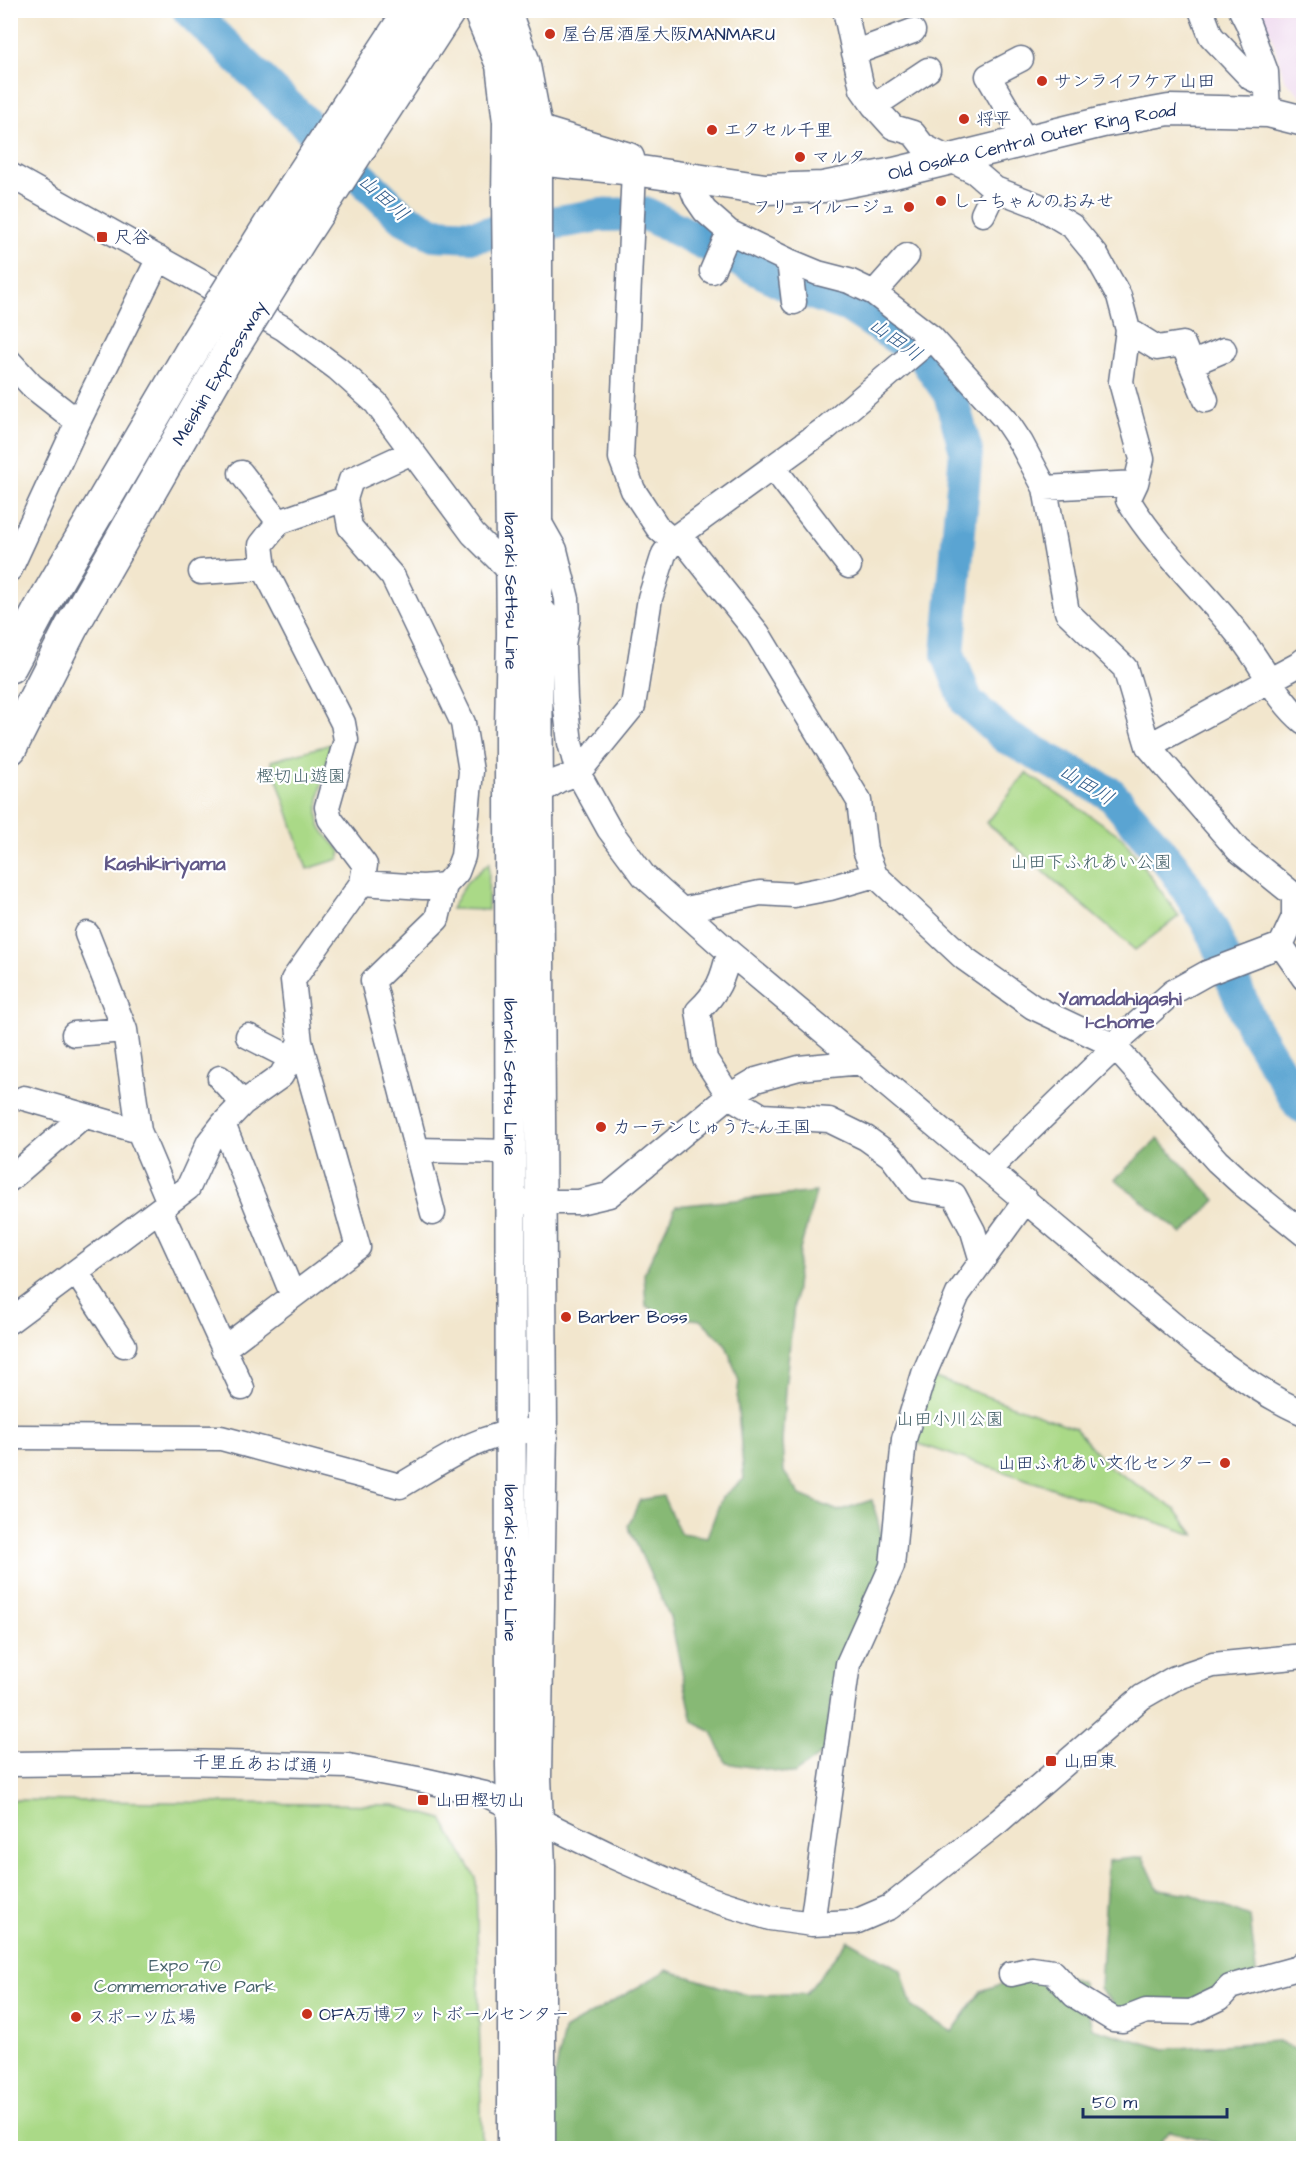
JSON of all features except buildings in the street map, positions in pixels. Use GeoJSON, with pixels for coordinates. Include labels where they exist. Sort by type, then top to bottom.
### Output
{"type":"FeatureCollection","features":[{"type":"Feature","properties":{"kind":"highway","name":"Meishin Expressway"},"geometry":{"type":"LineString","coordinates":[[10,666],[42,606],[197,342],[272,222],[411,10]]}},
{"type":"Feature","properties":{"kind":"highway","name":"Meishin Expressway"},"geometry":{"type":"LineString","coordinates":[[10,748],[71,628],[226,358],[312,220],[449,10]]}},
{"type":"Feature","properties":{"kind":"main road","name":"Ibaraki Settsu Line"},"geometry":{"type":"LineString","coordinates":[[478,10],[522,125]]}},
{"type":"Feature","properties":{"kind":"main road","name":"Ibaraki Settsu Line"},"geometry":{"type":"LineString","coordinates":[[505,10],[524,60],[523,255],[538,520],[542,1202],[542,1430],[536,1777],[525,1813],[513,2148]]}},
{"type":"Feature","properties":{"kind":"main road","name":"Old Osaka Central Outer Ring Road"},"geometry":{"type":"LineString","coordinates":[[522,125],[688,178],[765,189],[823,187],[948,160],[1103,122],[1168,110],[1267,98],[1304,121]]}},
{"type":"Feature","properties":{"kind":"main road","name":"Old Osaka Central Outer Ring Road"},"geometry":{"type":"LineString","coordinates":[[522,160],[634,184],[688,178]]}},
{"type":"Feature","properties":{"kind":"main road","name":"Ibaraki Settsu Line"},"geometry":{"type":"LineString","coordinates":[[523,255],[512,573],[510,728],[511,1431],[525,1813],[541,1966],[540,2148]]}},
{"type":"Feature","properties":{"kind":"street"},"geometry":{"type":"LineString","coordinates":[[845,10],[862,89],[893,127],[914,133],[922,146],[975,172],[995,189],[1037,205],[1072,226],[1096,255],[1119,296],[1128,330],[1121,382],[1142,459],[1136,483],[1128,500],[1142,523],[1242,639],[1268,680],[1304,722]]}},
{"type":"Feature","properties":{"kind":"street"},"geometry":{"type":"LineString","coordinates":[[1201,10],[1211,36],[1267,98]]}},
{"type":"Feature","properties":{"kind":"street"},"geometry":{"type":"LineString","coordinates":[[1241,10],[1266,72],[1267,98]]}},
{"type":"Feature","properties":{"kind":"street"},"geometry":{"type":"LineString","coordinates":[[854,53],[913,31]]}},
{"type":"Feature","properties":{"kind":"street"},"geometry":{"type":"LineString","coordinates":[[1021,58],[988,76],[1026,141]]}},
{"type":"Feature","properties":{"kind":"street"},"geometry":{"type":"LineString","coordinates":[[874,106],[928,70]]}},
{"type":"Feature","properties":{"kind":"street"},"geometry":{"type":"LineString","coordinates":[[10,174],[283,328],[338,369],[376,403],[473,534],[512,573],[554,624],[563,644]]}},
{"type":"Feature","properties":{"kind":"street"},"geometry":{"type":"LineString","coordinates":[[688,178],[696,198],[705,211],[729,232],[789,261],[818,273],[849,281],[874,293],[932,338],[1005,419],[1021,443],[1045,488],[1067,612],[1125,668],[1148,746],[1238,850],[1299,889],[1294,917],[1281,945],[1207,973],[1173,992],[1113,1045],[1107,1055],[989,1169]]}},
{"type":"Feature","properties":{"kind":"street"},"geometry":{"type":"LineString","coordinates":[[634,184],[621,458],[633,490],[658,528],[666,535],[687,545],[758,634],[859,801],[865,849],[875,875],[964,958],[1033,1007],[1113,1045],[1217,1161],[1304,1234]]}},
{"type":"Feature","properties":{"kind":"street"},"geometry":{"type":"LineString","coordinates":[[983,214],[995,189]]}},
{"type":"Feature","properties":{"kind":"street"},"geometry":{"type":"LineString","coordinates":[[712,271],[729,232]]}},
{"type":"Feature","properties":{"kind":"street"},"geometry":{"type":"LineString","coordinates":[[874,293],[907,256]]}},
{"type":"Feature","properties":{"kind":"street"},"geometry":{"type":"LineString","coordinates":[[10,569],[78,422],[159,258]]}},
{"type":"Feature","properties":{"kind":"street"},"geometry":{"type":"LineString","coordinates":[[789,261],[794,302]]}},
{"type":"Feature","properties":{"kind":"street"},"geometry":{"type":"LineString","coordinates":[[1128,330],[1157,348],[1183,344],[1206,400]]}},
{"type":"Feature","properties":{"kind":"street"},"geometry":{"type":"LineString","coordinates":[[538,793],[559,780],[578,773],[633,706],[650,598],[664,554],[675,538],[825,429],[932,338]]}},
{"type":"Feature","properties":{"kind":"street"},"geometry":{"type":"LineString","coordinates":[[1191,364],[1224,350]]}},
{"type":"Feature","properties":{"kind":"street"},"geometry":{"type":"LineString","coordinates":[[10,362],[32,386],[78,422]]}},
{"type":"Feature","properties":{"kind":"street"},"geometry":{"type":"LineString","coordinates":[[412,452],[351,480],[345,499],[350,527],[393,577],[463,723],[471,771],[463,856],[457,872],[445,885],[437,919],[374,981],[433,1213]]}},
{"type":"Feature","properties":{"kind":"street"},"geometry":{"type":"LineString","coordinates":[[773,467],[816,539],[849,566]]}},
{"type":"Feature","properties":{"kind":"street"},"geometry":{"type":"LineString","coordinates":[[241,473],[279,522]]}},
{"type":"Feature","properties":{"kind":"street"},"geometry":{"type":"LineString","coordinates":[[1045,488],[1136,483]]}},
{"type":"Feature","properties":{"kind":"street"},"geometry":{"type":"LineString","coordinates":[[224,1349],[358,1247],[295,1050],[293,980],[362,883],[364,865],[330,819],[327,807],[346,740],[343,723],[264,568],[261,545],[279,522],[345,499]]}},
{"type":"Feature","properties":{"kind":"street"},"geometry":{"type":"LineString","coordinates":[[538,520],[555,550],[567,598],[568,618],[563,644],[565,700],[570,742],[578,773],[609,829],[644,876],[729,952],[1196,1344],[1240,1377],[1283,1404],[1304,1413]]}},
{"type":"Feature","properties":{"kind":"street"},"geometry":{"type":"LineString","coordinates":[[201,572],[264,568]]}},
{"type":"Feature","properties":{"kind":"street"},"geometry":{"type":"LineString","coordinates":[[1148,746],[1304,660]]}},
{"type":"Feature","properties":{"kind":"street"},"geometry":{"type":"LineString","coordinates":[[682,910],[760,893],[794,895],[875,875]]}},
{"type":"Feature","properties":{"kind":"street"},"geometry":{"type":"LineString","coordinates":[[362,883],[423,887],[445,885]]}},
{"type":"Feature","properties":{"kind":"street"},"geometry":{"type":"LineString","coordinates":[[87,934],[125,1029],[139,1131],[164,1206],[224,1349],[243,1388]]}},
{"type":"Feature","properties":{"kind":"street"},"geometry":{"type":"LineString","coordinates":[[1281,945],[1304,978]]}},
{"type":"Feature","properties":{"kind":"street"},"geometry":{"type":"LineString","coordinates":[[729,952],[723,977],[714,996],[698,1011],[705,1059],[729,1096],[762,1116],[829,1120],[866,1138],[891,1156],[916,1189],[954,1195],[973,1231],[982,1261]]}},
{"type":"Feature","properties":{"kind":"street"},"geometry":{"type":"LineString","coordinates":[[74,1034],[125,1029]]}},
{"type":"Feature","properties":{"kind":"street"},"geometry":{"type":"LineString","coordinates":[[248,1036],[295,1050]]}},
{"type":"Feature","properties":{"kind":"street"},"geometry":{"type":"LineString","coordinates":[[10,1321],[188,1188],[209,1142],[243,1103],[281,1076],[295,1050]]}},
{"type":"Feature","properties":{"kind":"street"},"geometry":{"type":"LineString","coordinates":[[512,1202],[579,1202],[609,1195],[729,1096],[756,1080],[799,1068],[861,1062]]}},
{"type":"Feature","properties":{"kind":"street"},"geometry":{"type":"LineString","coordinates":[[220,1078],[243,1103]]}},
{"type":"Feature","properties":{"kind":"street"},"geometry":{"type":"LineString","coordinates":[[24,1098],[139,1131]]}},
{"type":"Feature","properties":{"kind":"street"},"geometry":{"type":"LineString","coordinates":[[10,1179],[83,1116]]}},
{"type":"Feature","properties":{"kind":"street"},"geometry":{"type":"LineString","coordinates":[[223,1124],[293,1296]]}},
{"type":"Feature","properties":{"kind":"street"},"geometry":{"type":"LineString","coordinates":[[417,1150],[512,1152]]}},
{"type":"Feature","properties":{"kind":"street"},"geometry":{"type":"LineString","coordinates":[[812,1924],[848,1664],[892,1566],[904,1439],[924,1374],[958,1294],[1026,1200]]}},
{"type":"Feature","properties":{"kind":"street"},"geometry":{"type":"LineString","coordinates":[[76,1272],[123,1345]]}},
{"type":"Feature","properties":{"kind":"street"},"geometry":{"type":"LineString","coordinates":[[10,1437],[221,1438],[400,1486],[484,1439],[511,1431],[542,1430]]}},
{"type":"Feature","properties":{"kind":"street","name":"千里丘あおば通り"},"geometry":{"type":"LineString","coordinates":[[10,1764],[181,1762],[348,1766],[423,1780],[485,1794],[707,1898],[770,1918],[812,1924],[855,1922],[890,1907],[999,1821],[1142,1697],[1175,1678],[1213,1665],[1304,1656]]}},
{"type":"Feature","properties":{"kind":"street"},"geometry":{"type":"LineString","coordinates":[[1011,1974],[1032,1969],[1053,1972],[1074,1995],[1113,2019],[1123,2020],[1146,2011],[1191,2012],[1220,1998],[1230,1987],[1302,1968]]}},
{"type":"Feature","properties":{"kind":"shaded area"},"geometry":{"type":"Polygon","coordinates":[[[1258,11],[1303,11],[1303,98],[1284,79],[1272,36],[1258,11]]]}},
{"type":"Feature","properties":{"kind":"green space","name":"樫切山遊園"},"geometry":{"type":"Polygon","coordinates":[[[331,744],[321,785],[318,818],[324,832],[341,851],[339,859],[307,869],[271,761],[331,744]]]}},
{"type":"Feature","properties":{"kind":"green space","name":"山田下ふれあい公園"},"geometry":{"type":"Polygon","coordinates":[[[1026,773],[1122,837],[1179,916],[1135,950],[987,823],[1026,773]]]}},
{"type":"Feature","properties":{"kind":"green space"},"geometry":{"type":"Polygon","coordinates":[[[489,863],[488,910],[451,909],[466,883],[489,863]]]}},
{"type":"Feature","properties":{"kind":"green space"},"geometry":{"type":"Polygon","coordinates":[[[1158,1139],[1216,1200],[1182,1234],[1115,1179],[1158,1139]]]}},
{"type":"Feature","properties":{"kind":"green space"},"geometry":{"type":"Polygon","coordinates":[[[816,1192],[800,1250],[785,1389],[782,1443],[784,1472],[800,1495],[838,1511],[872,1500],[887,1556],[837,1663],[824,1752],[794,1774],[726,1763],[712,1732],[693,1722],[670,1617],[628,1526],[640,1500],[663,1496],[680,1533],[707,1537],[722,1497],[744,1479],[737,1399],[739,1381],[726,1345],[701,1320],[665,1316],[646,1306],[644,1274],[676,1206],[816,1192]]]}},
{"type":"Feature","properties":{"kind":"green space","name":"山田小川公園"},"geometry":{"type":"Polygon","coordinates":[[[924,1374],[1075,1428],[1109,1467],[1175,1509],[1195,1535],[904,1439],[924,1374]]]}},
{"type":"Feature","properties":{"kind":"green space","name":"Expo '70 Commemorative Park"},"geometry":{"type":"Polygon","coordinates":[[[11,1800],[394,1805],[442,1819],[476,1878],[482,2148],[11,2148],[11,1800]]]}},
{"type":"Feature","properties":{"kind":"green space"},"geometry":{"type":"Polygon","coordinates":[[[1143,1857],[1158,1889],[1190,1894],[1250,1917],[1257,1980],[1201,2008],[1125,2018],[1100,1988],[1108,1861],[1143,1857]]]}},
{"type":"Feature","properties":{"kind":"green space"},"geometry":{"type":"Polygon","coordinates":[[[848,1940],[901,1970],[912,2007],[952,2032],[981,1991],[1048,1968],[1082,1983],[1092,2028],[1165,2049],[1278,2041],[1303,2053],[1303,2148],[1235,2148],[1170,2131],[1156,2148],[548,2148],[548,2110],[564,2030],[667,1970],[747,1995],[806,1994],[848,1940]]]}},
{"type":"Feature","properties":{"kind":"waterway","name":"山田川"},"geometry":{"type":"LineString","coordinates":[[189,10],[402,217],[434,234],[473,236],[601,215],[646,214],[789,285],[849,306],[922,354],[950,394],[966,451],[948,654],[967,702],[1006,737],[1111,794],[1175,869],[1211,928],[1251,1024],[1300,1105],[1304,1107]]}},
{"type":"Feature","properties":{"kind":"place","name":"屋台居酒屋大阪MANMARU"},"geometry":{"type":"Point","coordinates":[550,34]}},
{"type":"Feature","properties":{"kind":"place","name":"サンライフケア山田"},"geometry":{"type":"Point","coordinates":[1042,81]}},
{"type":"Feature","properties":{"kind":"place","name":"将平"},"geometry":{"type":"Point","coordinates":[964,119]}},
{"type":"Feature","properties":{"kind":"place","name":"エクセル千里"},"geometry":{"type":"Point","coordinates":[712,130]}},
{"type":"Feature","properties":{"kind":"place","name":"マルタ"},"geometry":{"type":"Point","coordinates":[800,157]}},
{"type":"Feature","properties":{"kind":"place","name":"しーちゃんのおみせ"},"geometry":{"type":"Point","coordinates":[941,201]}},
{"type":"Feature","properties":{"kind":"place","name":"フリュイルージュ"},"geometry":{"type":"Point","coordinates":[909,207]}},
{"type":"Feature","properties":{"kind":"place","name":"尺谷"},"geometry":{"type":"Point","coordinates":[102,237]}},
{"type":"Feature","properties":{"kind":"place","name":"カーテンじゅうたん王国"},"geometry":{"type":"Point","coordinates":[601,1127]}},
{"type":"Feature","properties":{"kind":"place","name":"Barber Boss"},"geometry":{"type":"Point","coordinates":[566,1317]}},
{"type":"Feature","properties":{"kind":"place","name":"山田ふれあい文化センター"},"geometry":{"type":"Point","coordinates":[1225,1463]}},
{"type":"Feature","properties":{"kind":"place","name":"山田東"},"geometry":{"type":"Point","coordinates":[1051,1761]}},
{"type":"Feature","properties":{"kind":"place","name":"山田樫切山"},"geometry":{"type":"Point","coordinates":[423,1800]}},
{"type":"Feature","properties":{"kind":"place","name":"OFA万博フットボールセンター"},"geometry":{"type":"Point","coordinates":[307,2014]}},
{"type":"Feature","properties":{"kind":"place","name":"スポーツ広場"},"geometry":{"type":"Point","coordinates":[76,2017]}},
{"type":"Feature","properties":{"kind":"district","name":"Kashikiriyama"},"geometry":{"type":"Point","coordinates":[165,863]}},
{"type":"Feature","properties":{"kind":"district","name":"Yamadahigashi 1-chome"},"geometry":{"type":"Point","coordinates":[1120,1010]}}]}
